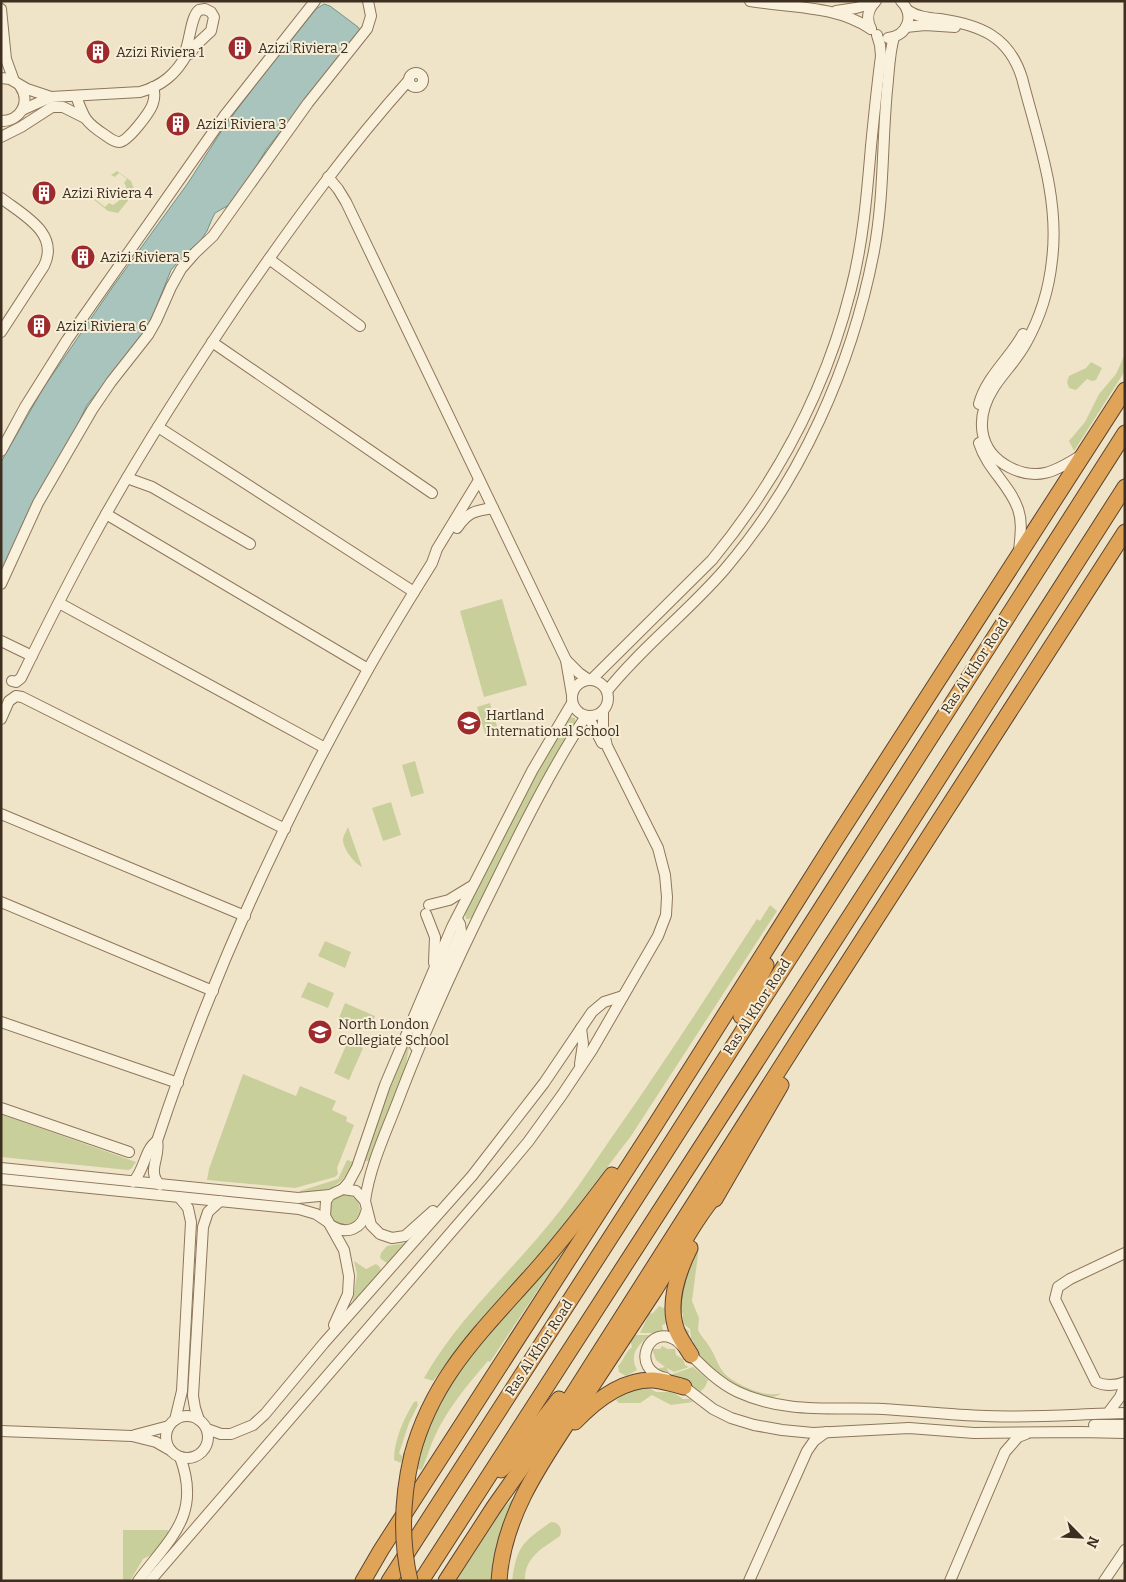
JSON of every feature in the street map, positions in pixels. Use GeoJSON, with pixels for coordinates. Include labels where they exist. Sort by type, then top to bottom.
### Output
{"type":"FeatureCollection","features":[{"type":"Feature","properties":{"kind":"highway"},"geometry":{"type":"LineString","coordinates":[[359,1581],[381,1550],[654,1127],[1125,390]]}},
{"type":"Feature","properties":{"kind":"highway","name":"Ras Al Khor Road"},"geometry":{"type":"LineString","coordinates":[[388,1581],[1125,433]]}},
{"type":"Feature","properties":{"kind":"highway","name":"Ras Al Khor Road"},"geometry":{"type":"LineString","coordinates":[[421,1581],[1125,487]]}},
{"type":"Feature","properties":{"kind":"highway"},"geometry":{"type":"LineString","coordinates":[[446,1581],[500,1499],[562,1411],[1125,532]]}},
{"type":"Feature","properties":{"kind":"highway"},"geometry":{"type":"LineString","coordinates":[[1069,617],[1087,604],[1125,548]]}},
{"type":"Feature","properties":{"kind":"highway"},"geometry":{"type":"LineString","coordinates":[[710,1082],[800,896]]}},
{"type":"Feature","properties":{"kind":"highway"},"geometry":{"type":"LineString","coordinates":[[691,1355],[675,1324],[674,1307],[675,1290],[688,1252],[794,1062],[800,1037]]}},
{"type":"Feature","properties":{"kind":"highway"},"geometry":{"type":"LineString","coordinates":[[410,1581],[404,1544],[403,1522],[407,1477],[416,1440],[429,1407],[456,1362],[579,1219],[634,1146],[654,1127]]}},
{"type":"Feature","properties":{"kind":"highway"},"geometry":{"type":"LineString","coordinates":[[499,1581],[500,1566],[508,1532],[521,1500],[556,1441],[701,1215],[720,1192]]}},
{"type":"Feature","properties":{"kind":"highway"},"geometry":{"type":"LineString","coordinates":[[489,1477],[511,1460],[563,1394],[618,1314],[638,1291]]}},
{"type":"Feature","properties":{"kind":"highway"},"geometry":{"type":"LineString","coordinates":[[534,1478],[576,1421],[610,1394],[627,1385],[649,1380],[684,1387]]}},
{"type":"Feature","properties":{"kind":"highway"},"geometry":{"type":"LineString","coordinates":[[364,1581],[381,1550]]}},
{"type":"Feature","properties":{"kind":"street"},"geometry":{"type":"LineString","coordinates":[[1,451],[67,340],[230,109],[315,1]]}},
{"type":"Feature","properties":{"kind":"street"},"geometry":{"type":"LineString","coordinates":[[1,584],[38,503],[92,410],[148,334],[181,269],[195,252],[213,236],[308,103],[367,29],[371,16],[368,1]]}},
{"type":"Feature","properties":{"kind":"street"},"geometry":{"type":"LineString","coordinates":[[750,1],[828,11],[855,19],[885,38],[901,34],[906,28],[907,10],[901,1]]}},
{"type":"Feature","properties":{"kind":"street"},"geometry":{"type":"LineString","coordinates":[[828,11],[847,10],[875,2]]}},
{"type":"Feature","properties":{"kind":"street"},"geometry":{"type":"LineString","coordinates":[[446,1205],[434,1210],[411,1231],[399,1238],[380,1234],[371,1225],[366,1212],[365,1201],[370,1174],[416,1054],[416,1038],[419,1027],[462,928],[473,886],[578,685],[590,680],[712,560],[728,541],[774,474],[815,393],[840,329],[852,288],[858,254],[866,199],[880,56],[880,45],[868,24],[868,13],[875,2]]}},
{"type":"Feature","properties":{"kind":"street"},"geometry":{"type":"LineString","coordinates":[[1,9],[6,59],[25,98],[22,110]]}},
{"type":"Feature","properties":{"kind":"street"},"geometry":{"type":"LineString","coordinates":[[907,10],[918,16],[961,22],[975,26],[993,36],[1009,51],[1017,64],[1022,78],[1052,199],[1054,246],[1046,292],[1037,320],[1026,342],[1014,363],[993,388],[986,402],[982,425],[984,442],[989,451],[999,461],[1012,469],[1029,474],[1042,474],[1053,471],[1085,453]]}},
{"type":"Feature","properties":{"kind":"street"},"geometry":{"type":"LineString","coordinates":[[906,28],[925,26],[963,28],[982,35],[1000,49],[1009,61],[1017,79],[1046,195],[1050,221],[1049,249],[1038,301],[1030,322],[1018,342],[986,385],[980,398],[977,421],[980,445],[986,460],[1012,496],[1018,510],[1021,524],[1019,555]]}},
{"type":"Feature","properties":{"kind":"street"},"geometry":{"type":"LineString","coordinates":[[607,692],[624,671],[724,570],[742,548],[787,480],[829,398],[856,327],[876,237],[882,191],[886,102],[894,37]]}},
{"type":"Feature","properties":{"kind":"street"},"geometry":{"type":"LineString","coordinates":[[2,121],[11,120],[22,110],[51,97],[133,92],[153,87],[171,76],[187,54]]}},
{"type":"Feature","properties":{"kind":"street"},"geometry":{"type":"LineString","coordinates":[[1,78],[51,97]]}},
{"type":"Feature","properties":{"kind":"street"},"geometry":{"type":"LineString","coordinates":[[12,681],[20,680],[58,603],[106,514],[212,342],[328,177],[369,125],[409,80]]}},
{"type":"Feature","properties":{"kind":"street"},"geometry":{"type":"LineString","coordinates":[[76,96],[85,118],[91,125],[113,141],[123,142],[151,108],[154,98],[153,87]]}},
{"type":"Feature","properties":{"kind":"street"},"geometry":{"type":"LineString","coordinates":[[1,137],[21,127],[52,107],[63,108],[85,118]]}},
{"type":"Feature","properties":{"kind":"street"},"geometry":{"type":"LineString","coordinates":[[328,177],[346,202],[566,660],[578,673],[590,680],[601,683],[607,692],[608,702],[603,711],[595,716],[587,716],[576,710],[572,699],[566,660]]}},
{"type":"Feature","properties":{"kind":"street"},"geometry":{"type":"LineString","coordinates":[[1,198],[38,226],[46,238],[49,248],[44,266],[1,332]]}},
{"type":"Feature","properties":{"kind":"street"},"geometry":{"type":"LineString","coordinates":[[269,259],[360,326]]}},
{"type":"Feature","properties":{"kind":"street"},"geometry":{"type":"LineString","coordinates":[[212,342],[432,493]]}},
{"type":"Feature","properties":{"kind":"street"},"geometry":{"type":"LineString","coordinates":[[158,427],[414,592]]}},
{"type":"Feature","properties":{"kind":"street"},"geometry":{"type":"LineString","coordinates":[[127,478],[152,487],[250,544]]}},
{"type":"Feature","properties":{"kind":"street"},"geometry":{"type":"LineString","coordinates":[[134,1182],[140,1174],[151,1147],[157,1141],[213,991],[285,829],[325,748],[368,669],[432,563],[437,549],[479,480]]}},
{"type":"Feature","properties":{"kind":"street"},"geometry":{"type":"LineString","coordinates":[[432,563],[440,555],[468,514],[477,510],[492,508]]}},
{"type":"Feature","properties":{"kind":"street"},"geometry":{"type":"LineString","coordinates":[[106,514],[368,669]]}},
{"type":"Feature","properties":{"kind":"street"},"geometry":{"type":"LineString","coordinates":[[58,603],[325,748]]}},
{"type":"Feature","properties":{"kind":"street"},"geometry":{"type":"LineString","coordinates":[[1,641],[32,656]]}},
{"type":"Feature","properties":{"kind":"street"},"geometry":{"type":"LineString","coordinates":[[1,719],[12,698],[16,696],[22,697],[285,829]]}},
{"type":"Feature","properties":{"kind":"street"},"geometry":{"type":"LineString","coordinates":[[150,1581],[540,1127],[577,1073],[651,950],[666,915],[665,875],[660,855],[608,746],[603,729],[603,711]]}},
{"type":"Feature","properties":{"kind":"street"},"geometry":{"type":"LineString","coordinates":[[587,716],[600,737],[653,850],[662,887],[663,922]]}},
{"type":"Feature","properties":{"kind":"street"},"geometry":{"type":"LineString","coordinates":[[1,1168],[298,1198],[330,1195],[343,1189],[357,1167],[383,1090],[434,969],[462,928],[587,716]]}},
{"type":"Feature","properties":{"kind":"street"},"geometry":{"type":"LineString","coordinates":[[1,814],[245,916]]}},
{"type":"Feature","properties":{"kind":"street"},"geometry":{"type":"LineString","coordinates":[[434,969],[435,937],[428,910],[456,897],[473,886]]}},
{"type":"Feature","properties":{"kind":"street"},"geometry":{"type":"LineString","coordinates":[[1,902],[213,991]]}},
{"type":"Feature","properties":{"kind":"street"},"geometry":{"type":"LineString","coordinates":[[206,1429],[226,1434],[239,1432],[253,1425],[264,1414],[324,1343],[472,1176],[544,1083],[592,1012],[604,1002],[623,996]]}},
{"type":"Feature","properties":{"kind":"street"},"geometry":{"type":"LineString","coordinates":[[592,1012],[598,1014],[602,1019],[603,1030]]}},
{"type":"Feature","properties":{"kind":"street"},"geometry":{"type":"LineString","coordinates":[[1,1022],[178,1083]]}},
{"type":"Feature","properties":{"kind":"street"},"geometry":{"type":"LineString","coordinates":[[577,1073],[583,1049],[581,1028]]}},
{"type":"Feature","properties":{"kind":"street"},"geometry":{"type":"LineString","coordinates":[[1,1108],[129,1152]]}},
{"type":"Feature","properties":{"kind":"street"},"geometry":{"type":"LineString","coordinates":[[157,1141],[158,1151],[153,1172],[160,1185]]}},
{"type":"Feature","properties":{"kind":"street"},"geometry":{"type":"LineString","coordinates":[[1,1179],[305,1210],[316,1214],[342,1231],[353,1230],[362,1223],[366,1212]]}},
{"type":"Feature","properties":{"kind":"street"},"geometry":{"type":"LineString","coordinates":[[343,1189],[356,1191],[365,1201]]}},
{"type":"Feature","properties":{"kind":"street"},"geometry":{"type":"LineString","coordinates":[[324,1343],[341,1312],[349,1285],[346,1258],[324,1208],[330,1195]]}},
{"type":"Feature","properties":{"kind":"street"},"geometry":{"type":"LineString","coordinates":[[170,1450],[166,1440],[167,1430],[172,1423],[182,1392],[191,1222],[188,1208],[179,1197]]}},
{"type":"Feature","properties":{"kind":"street"},"geometry":{"type":"LineString","coordinates":[[1,1431],[132,1436],[148,1440],[180,1457],[193,1458],[204,1450],[208,1442],[206,1429],[199,1420],[194,1408],[193,1396],[202,1227],[208,1212],[220,1201]]}},
{"type":"Feature","properties":{"kind":"street"},"geometry":{"type":"LineString","coordinates":[[1108,1414],[1120,1397],[1125,1383],[1102,1385],[1096,1382],[1055,1299],[1058,1287],[1070,1279],[1125,1253]]}},
{"type":"Feature","properties":{"kind":"street"},"geometry":{"type":"LineString","coordinates":[[1125,1413],[984,1416],[881,1409],[783,1406],[735,1391],[719,1381],[674,1339],[664,1336],[657,1338],[650,1342],[645,1354],[646,1362],[654,1373],[684,1387],[713,1409],[743,1422],[782,1430],[826,1432],[909,1428],[974,1433],[1125,1433]]}},
{"type":"Feature","properties":{"kind":"street"},"geometry":{"type":"LineString","coordinates":[[132,1436],[172,1423],[185,1416],[199,1420]]}},
{"type":"Feature","properties":{"kind":"street"},"geometry":{"type":"LineString","coordinates":[[1080,1432],[1087,1426],[1125,1425]]}},
{"type":"Feature","properties":{"kind":"street"},"geometry":{"type":"LineString","coordinates":[[749,1581],[807,1451],[814,1441],[826,1432]]}},
{"type":"Feature","properties":{"kind":"street"},"geometry":{"type":"LineString","coordinates":[[1080,1432],[1093,1438],[1125,1440]]}},
{"type":"Feature","properties":{"kind":"street"},"geometry":{"type":"LineString","coordinates":[[950,1581],[1005,1452],[1018,1438],[1028,1433]]}},
{"type":"Feature","properties":{"kind":"street"},"geometry":{"type":"LineString","coordinates":[[138,1581],[183,1518],[187,1503],[187,1486],[180,1457]]}},
{"type":"Feature","properties":{"kind":"street"},"geometry":{"type":"LineString","coordinates":[[1104,1581],[1125,1550]]}},
{"type":"Feature","properties":{"kind":"green space"},"geometry":{"type":"Polygon","coordinates":[[[117,171],[131,181],[135,192],[118,213],[108,211],[93,199],[97,194],[99,196],[96,200],[105,207],[109,203],[113,205],[120,200],[125,192],[126,186],[124,183],[127,179],[119,173],[115,177],[111,175],[117,171]]]}},
{"type":"Feature","properties":{"kind":"green space"},"geometry":{"type":"Polygon","coordinates":[[[1125,354],[1125,371],[1074,451],[1069,441],[1085,422],[1099,394],[1116,374],[1125,354]]]}},
{"type":"Feature","properties":{"kind":"green space"},"geometry":{"type":"Polygon","coordinates":[[[1091,362],[1102,368],[1096,380],[1087,379],[1076,390],[1069,388],[1067,382],[1069,376],[1086,368],[1091,362]]]}},
{"type":"Feature","properties":{"kind":"green space"},"geometry":{"type":"Polygon","coordinates":[[[502,599],[527,685],[484,697],[460,611],[502,599]]]}},
{"type":"Feature","properties":{"kind":"green space"},"geometry":{"type":"Polygon","coordinates":[[[490,703],[499,733],[486,737],[477,707],[490,703]]]}},
{"type":"Feature","properties":{"kind":"green space"},"geometry":{"type":"Polygon","coordinates":[[[570,717],[575,718],[576,723],[522,818],[473,917],[466,919],[465,913],[535,776],[570,717]]]}},
{"type":"Feature","properties":{"kind":"green space"},"geometry":{"type":"Polygon","coordinates":[[[415,761],[424,793],[411,797],[402,765],[415,761]]]}},
{"type":"Feature","properties":{"kind":"green space"},"geometry":{"type":"Polygon","coordinates":[[[391,802],[401,835],[383,841],[372,808],[391,802]]]}},
{"type":"Feature","properties":{"kind":"green space"},"geometry":{"type":"Polygon","coordinates":[[[348,827],[362,867],[352,859],[344,846],[343,838],[348,827]]]}},
{"type":"Feature","properties":{"kind":"green space"},"geometry":{"type":"Polygon","coordinates":[[[770,905],[777,911],[631,1136],[557,1233],[471,1331],[433,1381],[424,1378],[439,1354],[472,1311],[545,1230],[570,1198],[656,1073],[757,919],[760,921],[770,905]]]}},
{"type":"Feature","properties":{"kind":"green space"},"geometry":{"type":"Polygon","coordinates":[[[325,941],[351,952],[345,968],[318,956],[325,941]]]}},
{"type":"Feature","properties":{"kind":"green space"},"geometry":{"type":"Polygon","coordinates":[[[454,942],[410,1043],[405,1069],[371,1162],[363,1160],[403,1048],[454,942]]]}},
{"type":"Feature","properties":{"kind":"green space"},"geometry":{"type":"Polygon","coordinates":[[[308,982],[334,993],[328,1008],[301,997],[308,982]]]}},
{"type":"Feature","properties":{"kind":"green space"},"geometry":{"type":"Polygon","coordinates":[[[345,1003],[375,1016],[369,1031],[339,1018],[345,1003]]]}},
{"type":"Feature","properties":{"kind":"green space"},"geometry":{"type":"Polygon","coordinates":[[[348,1041],[363,1048],[349,1080],[334,1073],[348,1041]]]}},
{"type":"Feature","properties":{"kind":"green space"},"geometry":{"type":"Polygon","coordinates":[[[243,1074],[296,1096],[300,1086],[336,1101],[332,1110],[347,1117],[346,1121],[354,1125],[337,1168],[338,1174],[335,1177],[295,1188],[207,1180],[209,1169],[243,1074]]]}},
{"type":"Feature","properties":{"kind":"green space"},"geometry":{"type":"Polygon","coordinates":[[[1,1114],[136,1162],[128,1170],[1,1157],[1,1114]]]}},
{"type":"Feature","properties":{"kind":"green space"},"geometry":{"type":"Polygon","coordinates":[[[347,1160],[354,1162],[349,1172],[338,1184],[325,1190],[298,1195],[300,1191],[338,1179],[347,1160]]]}},
{"type":"Feature","properties":{"kind":"green space"},"geometry":{"type":"Polygon","coordinates":[[[345,1195],[351,1196],[359,1204],[359,1216],[351,1224],[345,1225],[339,1224],[331,1216],[330,1210],[331,1204],[339,1196],[345,1195]]]}},
{"type":"Feature","properties":{"kind":"green space"},"geometry":{"type":"Polygon","coordinates":[[[406,1243],[388,1264],[380,1258],[381,1253],[387,1246],[406,1243]]]}},
{"type":"Feature","properties":{"kind":"green space"},"geometry":{"type":"Polygon","coordinates":[[[699,1247],[692,1301],[699,1318],[699,1332],[724,1373],[735,1382],[759,1392],[768,1394],[781,1393],[772,1397],[758,1395],[742,1388],[709,1364],[695,1351],[686,1337],[682,1326],[689,1331],[688,1338],[694,1342],[691,1339],[690,1329],[682,1323],[683,1315],[680,1306],[686,1276],[699,1247]]]}},
{"type":"Feature","properties":{"kind":"green space"},"geometry":{"type":"Polygon","coordinates":[[[566,1248],[490,1362],[488,1361],[480,1370],[452,1407],[439,1427],[423,1467],[421,1470],[418,1469],[416,1466],[425,1435],[451,1380],[489,1332],[566,1248]]]}},
{"type":"Feature","properties":{"kind":"green space"},"geometry":{"type":"Polygon","coordinates":[[[354,1261],[366,1269],[376,1264],[380,1267],[381,1272],[352,1306],[357,1274],[354,1261]]]}},
{"type":"Feature","properties":{"kind":"green space"},"geometry":{"type":"Polygon","coordinates":[[[659,1306],[666,1309],[665,1324],[662,1325],[663,1331],[640,1333],[649,1314],[653,1313],[659,1306]]]}},
{"type":"Feature","properties":{"kind":"green space"},"geometry":{"type":"Polygon","coordinates":[[[632,1335],[650,1335],[642,1342],[634,1355],[637,1370],[626,1376],[619,1372],[618,1366],[632,1347],[630,1339],[632,1335]]]}},
{"type":"Feature","properties":{"kind":"green space"},"geometry":{"type":"Polygon","coordinates":[[[662,1346],[668,1349],[675,1349],[676,1355],[683,1359],[685,1365],[689,1367],[674,1372],[667,1368],[670,1375],[693,1367],[708,1380],[705,1387],[698,1394],[656,1369],[665,1367],[656,1360],[652,1349],[660,1349],[662,1346]]]}},
{"type":"Feature","properties":{"kind":"green space"},"geometry":{"type":"Polygon","coordinates":[[[637,1387],[651,1389],[656,1392],[673,1392],[683,1399],[690,1399],[693,1402],[671,1405],[652,1395],[640,1403],[619,1403],[616,1400],[637,1387]]]}},
{"type":"Feature","properties":{"kind":"green space"},"geometry":{"type":"Polygon","coordinates":[[[417,1401],[418,1405],[409,1423],[399,1453],[403,1457],[401,1463],[394,1460],[394,1452],[400,1430],[414,1402],[417,1401]]]}},
{"type":"Feature","properties":{"kind":"green space"},"geometry":{"type":"Polygon","coordinates":[[[512,1499],[515,1501],[495,1581],[456,1581],[503,1509],[512,1499]]]}},
{"type":"Feature","properties":{"kind":"green space"},"geometry":{"type":"Polygon","coordinates":[[[551,1522],[560,1526],[560,1536],[541,1549],[531,1559],[525,1581],[512,1581],[519,1552],[528,1540],[551,1522]]]}},
{"type":"Feature","properties":{"kind":"green space"},"geometry":{"type":"Polygon","coordinates":[[[123,1530],[168,1530],[168,1536],[153,1554],[143,1559],[130,1581],[123,1581],[123,1530]]]}},
{"type":"Feature","properties":{"kind":"water"},"geometry":{"type":"Polygon","coordinates":[[[324,4],[330,6],[360,30],[266,150],[248,180],[229,205],[215,213],[201,240],[171,270],[153,315],[140,338],[87,405],[73,434],[35,498],[21,527],[1,579],[1,462],[44,387],[114,285],[188,183],[224,127],[316,9],[324,4]]]}},
{"type":"Feature","properties":{"kind":"place","name":"Azizi Riviera 2"},"geometry":{"type":"Point","coordinates":[240,48]}},
{"type":"Feature","properties":{"kind":"place","name":"Azizi Riviera 1"},"geometry":{"type":"Point","coordinates":[98,52]}},
{"type":"Feature","properties":{"kind":"place","name":"Azizi Riviera 3"},"geometry":{"type":"Point","coordinates":[178,124]}},
{"type":"Feature","properties":{"kind":"place","name":"Azizi Riviera 4"},"geometry":{"type":"Point","coordinates":[44,193]}},
{"type":"Feature","properties":{"kind":"place","name":"Azizi Riviera 5"},"geometry":{"type":"Point","coordinates":[83,257]}},
{"type":"Feature","properties":{"kind":"place","name":"Azizi Riviera 6"},"geometry":{"type":"Point","coordinates":[39,326]}},
{"type":"Feature","properties":{"kind":"place","name":"Hartland International School"},"geometry":{"type":"Point","coordinates":[469,723]}},
{"type":"Feature","properties":{"kind":"place","name":"North London Collegiate School"},"geometry":{"type":"Point","coordinates":[320,1032]}}]}
